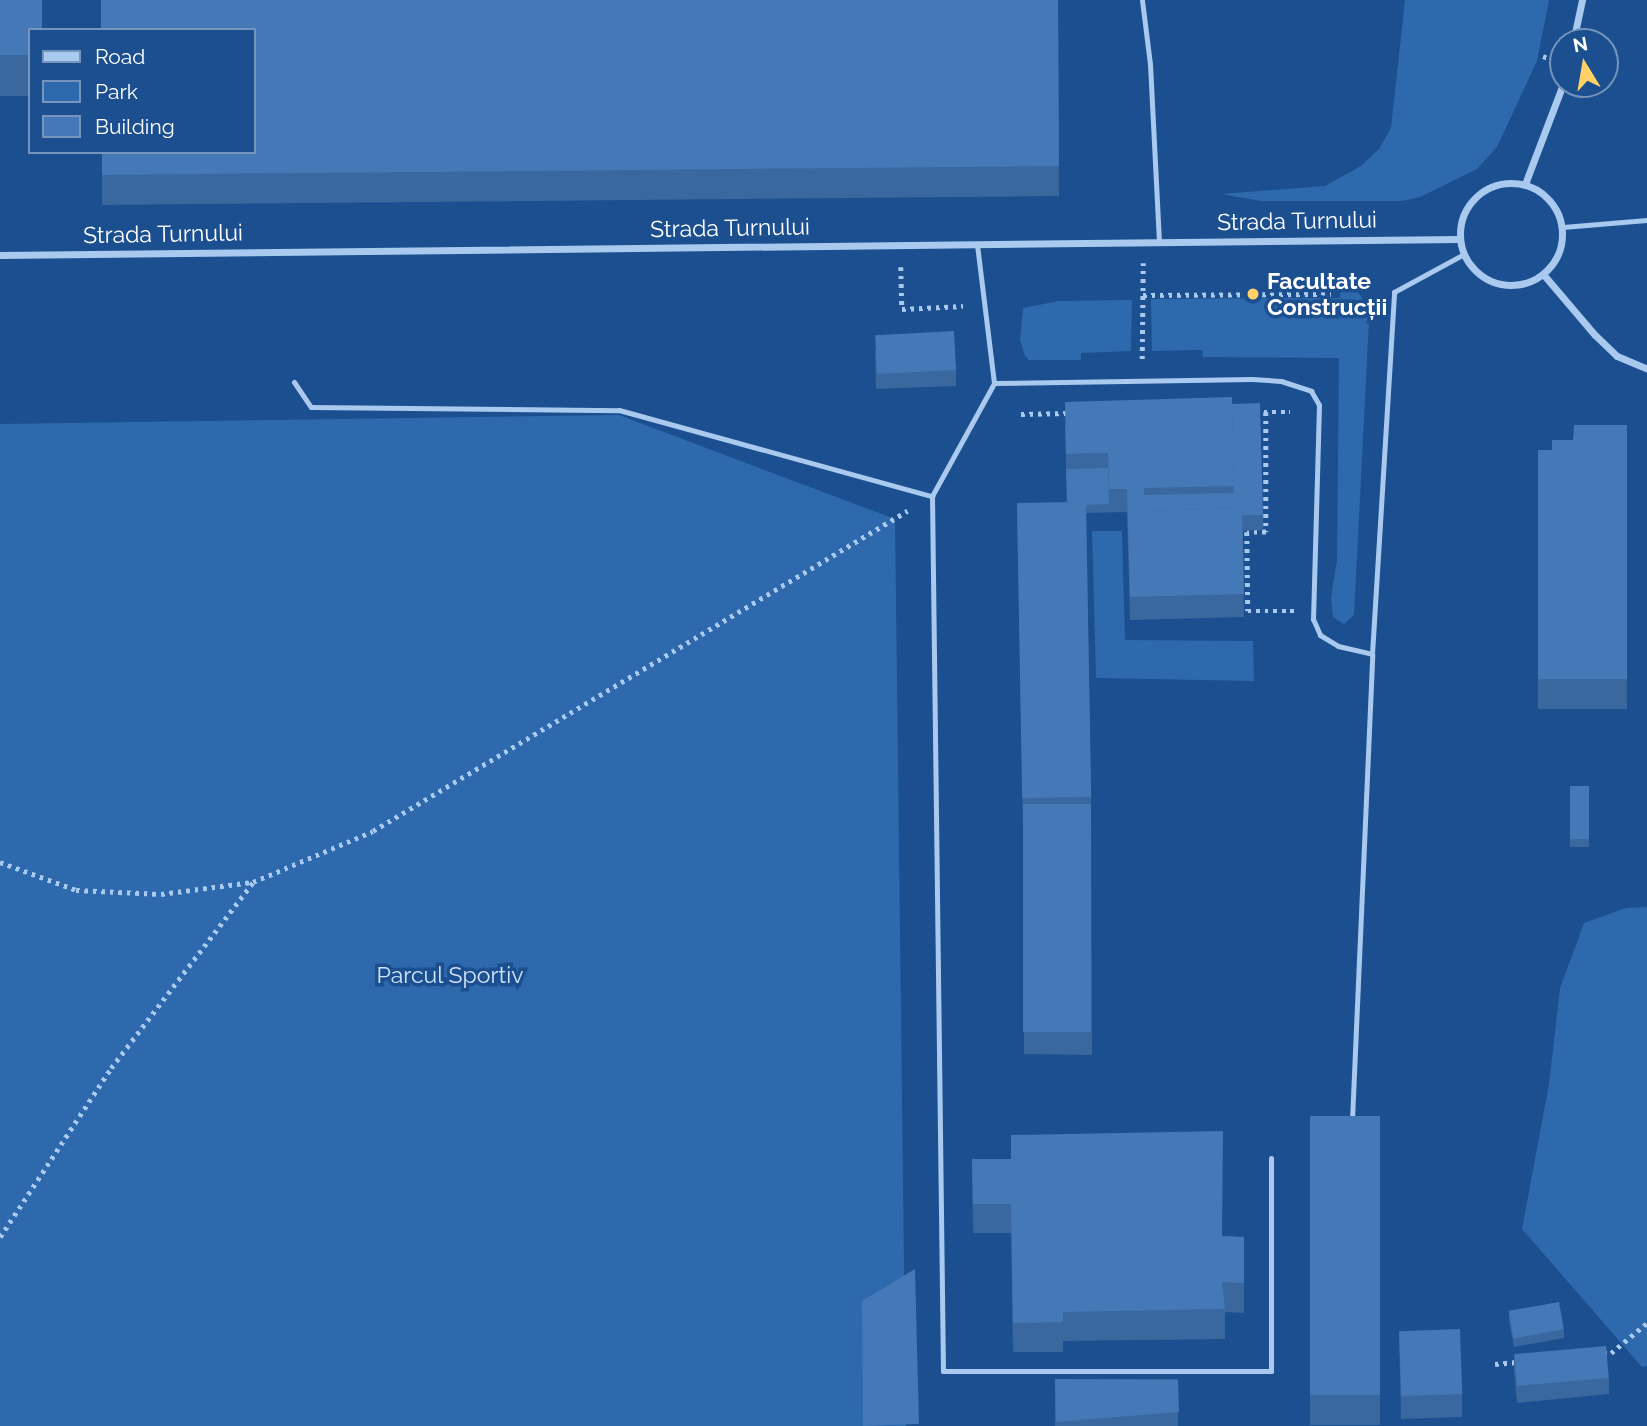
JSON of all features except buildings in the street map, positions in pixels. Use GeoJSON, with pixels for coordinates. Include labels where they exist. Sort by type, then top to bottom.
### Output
{"type":"FeatureCollection","features":[{"type":"Feature","properties":{"kind":"street"},"geometry":{"type":"LineString","coordinates":[[1576,28],[1582,0]]}},
{"type":"Feature","properties":{"kind":"street"},"geometry":{"type":"LineString","coordinates":[[1525,184],[1558,98]]}},
{"type":"Feature","properties":{"kind":"street"},"geometry":{"type":"LineString","coordinates":[[1508,183],[1525,184],[1536,189],[1554,205],[1563,228],[1558,253],[1543,274],[1529,282],[1498,284],[1472,267],[1464,254],[1460,239],[1461,222],[1467,207],[1478,194],[1508,183]]}},
{"type":"Feature","properties":{"kind":"street","name":"Strada Turnului"},"geometry":{"type":"LineString","coordinates":[[0,255],[1460,239]]}},
{"type":"Feature","properties":{"kind":"street"},"geometry":{"type":"LineString","coordinates":[[1543,274],[1602,342],[1633,365],[1647,369]]}},
{"type":"Feature","properties":{"kind":"lane"},"geometry":{"type":"LineString","coordinates":[[1142,0],[1150,64],[1159,243]]}},
{"type":"Feature","properties":{"kind":"lane"},"geometry":{"type":"LineString","coordinates":[[1563,228],[1647,220]]}},
{"type":"Feature","properties":{"kind":"lane"},"geometry":{"type":"LineString","coordinates":[[977,244],[994,383],[932,496],[943,1371],[1271,1371],[1271,1158]]}},
{"type":"Feature","properties":{"kind":"lane"},"geometry":{"type":"LineString","coordinates":[[1352,1120],[1372,654],[1394,292],[1464,254]]}},
{"type":"Feature","properties":{"kind":"lane"},"geometry":{"type":"LineString","coordinates":[[994,383],[1142,378],[1281,381],[1311,391],[1319,405],[1313,619],[1320,635],[1338,646],[1372,654]]}},
{"type":"Feature","properties":{"kind":"lane"},"geometry":{"type":"LineString","coordinates":[[294,382],[311,407],[619,410],[932,496]]}},
{"type":"Feature","properties":{"kind":"path"},"geometry":{"type":"LineString","coordinates":[[1543,56],[1549,58]]}},
{"type":"Feature","properties":{"kind":"path"},"geometry":{"type":"LineString","coordinates":[[1142,378],[1144,242]]}},
{"type":"Feature","properties":{"kind":"path"},"geometry":{"type":"LineString","coordinates":[[901,245],[902,309],[984,305]]}},
{"type":"Feature","properties":{"kind":"path"},"geometry":{"type":"LineString","coordinates":[[1143,295],[1331,294]]}},
{"type":"Feature","properties":{"kind":"path"},"geometry":{"type":"LineString","coordinates":[[1252,412],[1290,412]]}},
{"type":"Feature","properties":{"kind":"path"},"geometry":{"type":"LineString","coordinates":[[1266,412],[1266,532],[1247,532],[1248,611],[1313,610]]}},
{"type":"Feature","properties":{"kind":"path"},"geometry":{"type":"LineString","coordinates":[[1021,414],[1074,413]]}},
{"type":"Feature","properties":{"kind":"path"},"geometry":{"type":"LineString","coordinates":[[0,862],[76,890],[160,894],[253,882],[373,831],[932,496]]}},
{"type":"Feature","properties":{"kind":"path"},"geometry":{"type":"LineString","coordinates":[[0,1237],[111,1068],[253,882]]}},
{"type":"Feature","properties":{"kind":"path"},"geometry":{"type":"LineString","coordinates":[[1598,1354],[1611,1353],[1647,1323]]}},
{"type":"Feature","properties":{"kind":"path"},"geometry":{"type":"LineString","coordinates":[[1495,1364],[1521,1361]]}},
{"type":"Feature","properties":{"kind":"green space"},"geometry":{"type":"Polygon","coordinates":[[[1405,0],[1549,0],[1537,61],[1497,147],[1477,169],[1420,197],[1402,201],[1261,201],[1221,194],[1325,186],[1361,166],[1379,149],[1391,128],[1405,0]]]}},
{"type":"Feature","properties":{"kind":"green space"},"geometry":{"type":"Polygon","coordinates":[[[1341,273],[1361,296],[1369,321],[1354,615],[1344,624],[1333,617],[1331,598],[1337,560],[1339,358],[1203,357],[1202,350],[1152,351],[1151,299],[1340,298],[1341,273]]]}},
{"type":"Feature","properties":{"kind":"green space"},"geometry":{"type":"Polygon","coordinates":[[[1132,300],[1131,351],[1081,353],[1081,360],[1029,360],[1025,356],[1020,340],[1023,308],[1059,301],[1132,300]]]}},
{"type":"Feature","properties":{"kind":"green space","name":"Parcul Sportiv"},"geometry":{"type":"Polygon","coordinates":[[[619,415],[895,519],[906,1426],[0,1426],[0,424],[619,415]]]}},
{"type":"Feature","properties":{"kind":"green space"},"geometry":{"type":"Polygon","coordinates":[[[1092,531],[1122,531],[1125,640],[1253,641],[1254,681],[1096,678],[1092,531]]]}},
{"type":"Feature","properties":{"kind":"green space"},"geometry":{"type":"Polygon","coordinates":[[[1647,907],[1647,1366],[1642,1367],[1522,1229],[1549,1084],[1560,988],[1584,923],[1626,908],[1647,907]]]}},
{"type":"Feature","properties":{"kind":"place","name":"Facultate Construcții"},"geometry":{"type":"Point","coordinates":[1253,294]}}]}
